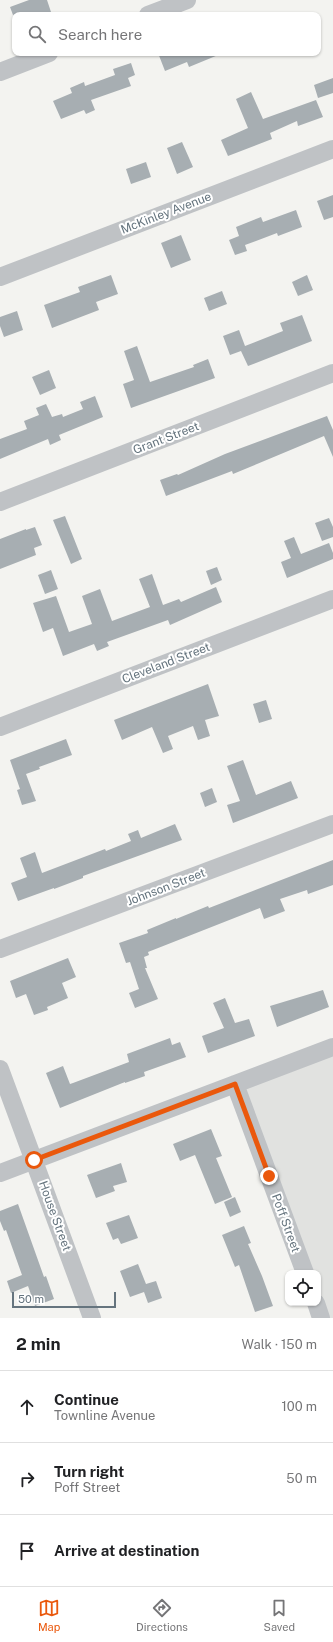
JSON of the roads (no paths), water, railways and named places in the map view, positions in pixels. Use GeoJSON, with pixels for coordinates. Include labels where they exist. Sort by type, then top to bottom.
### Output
{"type":"FeatureCollection","features":[{"type":"Feature","properties":{"kind":"street"},"geometry":{"type":"LineString","coordinates":[[156,12],[187,0]]}},
{"type":"Feature","properties":{"kind":"street"},"geometry":{"type":"LineString","coordinates":[[0,72],[41,56]]}},
{"type":"Feature","properties":{"kind":"street","name":"McKinley Avenue"},"geometry":{"type":"LineString","coordinates":[[0,277],[333,149]]}},
{"type":"Feature","properties":{"kind":"street","name":"Grant Street"},"geometry":{"type":"LineString","coordinates":[[0,502],[333,373]]}},
{"type":"Feature","properties":{"kind":"street","name":"Cleveland Street"},"geometry":{"type":"LineString","coordinates":[[0,727],[333,599]]}},
{"type":"Feature","properties":{"kind":"street","name":"Johnson Street"},"geometry":{"type":"LineString","coordinates":[[0,950],[333,824]]}},
{"type":"Feature","properties":{"kind":"street"},"geometry":{"type":"LineString","coordinates":[[0,1173],[333,1047]]}},
{"type":"Feature","properties":{"kind":"street","name":"House Street"},"geometry":{"type":"LineString","coordinates":[[0,1068],[92,1318]]}},
{"type":"Feature","properties":{"kind":"street","name":"Poff Street"},"geometry":{"type":"LineString","coordinates":[[235,1084],[304,1270]]}},
{"type":"Feature","properties":{"kind":"street"},"geometry":{"type":"LineString","coordinates":[[317,1306],[321,1318]]}}]}
